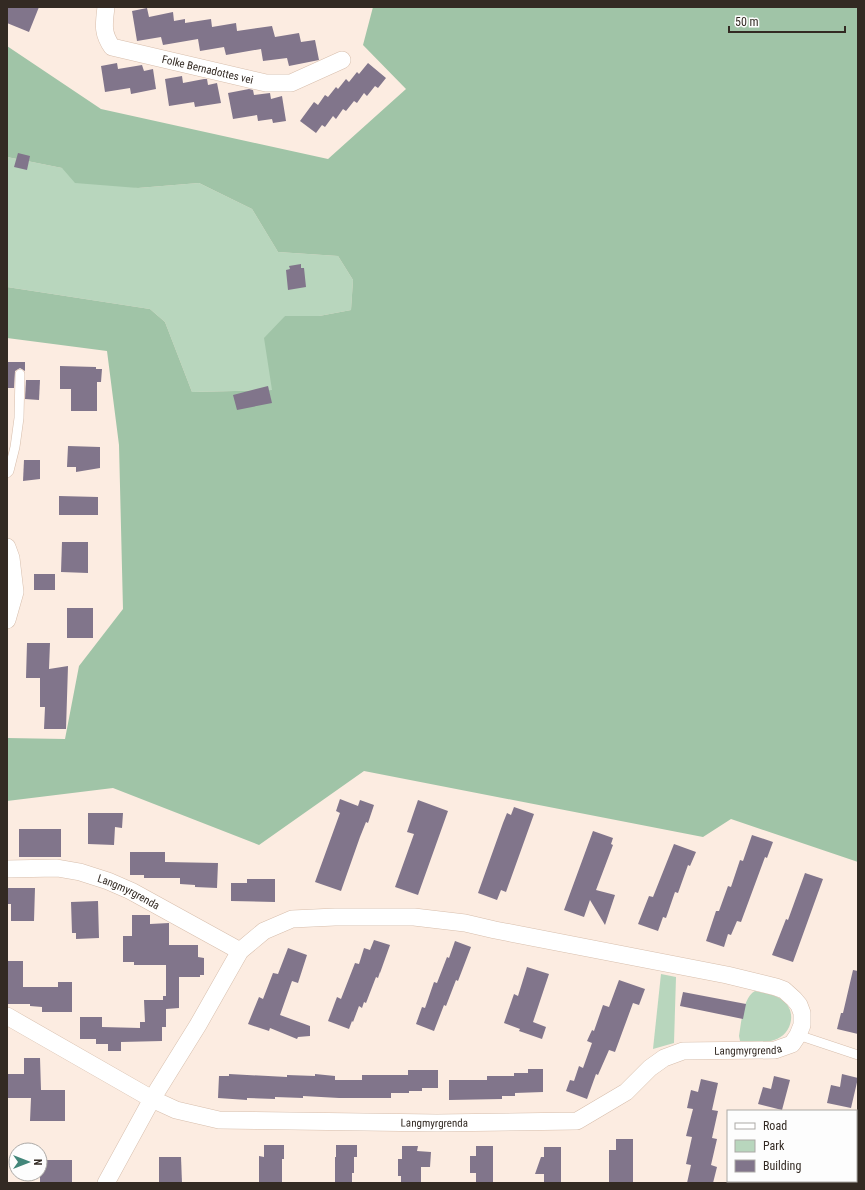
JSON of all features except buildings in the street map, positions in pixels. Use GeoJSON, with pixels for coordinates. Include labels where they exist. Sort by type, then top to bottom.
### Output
{"type":"FeatureCollection","features":[{"type":"Feature","properties":{"kind":"street","name":"Folke Bernadottes vei"},"geometry":{"type":"LineString","coordinates":[[106,7],[104,24],[106,39],[112,47],[266,83],[291,83],[342,60]]}},
{"type":"Feature","properties":{"kind":"street"},"geometry":{"type":"LineString","coordinates":[[7,546],[11,558],[15,592],[7,620]]}},
{"type":"Feature","properties":{"kind":"street","name":"Langmyrgrenda"},"geometry":{"type":"LineString","coordinates":[[7,869],[57,868],[80,872],[108,881],[131,891],[240,951]]}},
{"type":"Feature","properties":{"kind":"street"},"geometry":{"type":"LineString","coordinates":[[106,1183],[152,1099],[198,1025],[240,951],[264,931],[292,919],[335,917],[414,917],[465,923],[727,975],[784,990],[799,1005],[802,1013],[802,1025],[798,1035]]}},
{"type":"Feature","properties":{"kind":"street","name":"Langmyrgrenda"},"geometry":{"type":"LineString","coordinates":[[7,1016],[152,1099],[176,1110],[219,1120],[429,1123],[577,1120],[626,1092],[650,1068],[664,1058],[682,1051],[775,1050],[792,1044],[798,1035]]}},
{"type":"Feature","properties":{"kind":"lane"},"geometry":{"type":"LineString","coordinates":[[7,473],[15,447],[19,418],[20,374]]}},
{"type":"Feature","properties":{"kind":"lane"},"geometry":{"type":"LineString","coordinates":[[798,1035],[858,1055]]}},
{"type":"Feature","properties":{"kind":"green space"},"geometry":{"type":"Polygon","coordinates":[[[373,7],[858,7],[858,862],[731,819],[703,837],[364,771],[259,845],[113,788],[7,801],[7,738],[65,739],[79,666],[123,609],[119,445],[107,351],[7,338],[7,287],[150,309],[165,322],[192,392],[272,390],[264,338],[285,316],[319,316],[351,310],[353,280],[338,256],[278,252],[252,209],[199,183],[138,188],[75,183],[62,168],[7,157],[7,46],[101,109],[328,159],[406,89],[363,45],[373,7]]]}},
{"type":"Feature","properties":{"kind":"green space"},"geometry":{"type":"Polygon","coordinates":[[[7,157],[62,168],[138,188],[199,183],[252,209],[278,252],[338,256],[353,280],[351,310],[319,316],[285,316],[272,390],[192,392],[165,322],[150,309],[7,287],[7,157]]]}},
{"type":"Feature","properties":{"kind":"green space"},"geometry":{"type":"Polygon","coordinates":[[[661,974],[676,977],[674,1043],[653,1049],[661,974]]]}},
{"type":"Feature","properties":{"kind":"green space"},"geometry":{"type":"Polygon","coordinates":[[[755,991],[778,997],[786,1003],[789,1008],[791,1014],[790,1026],[782,1036],[773,1041],[740,1041],[739,1036],[745,1005],[751,994],[755,991]]]}}]}
